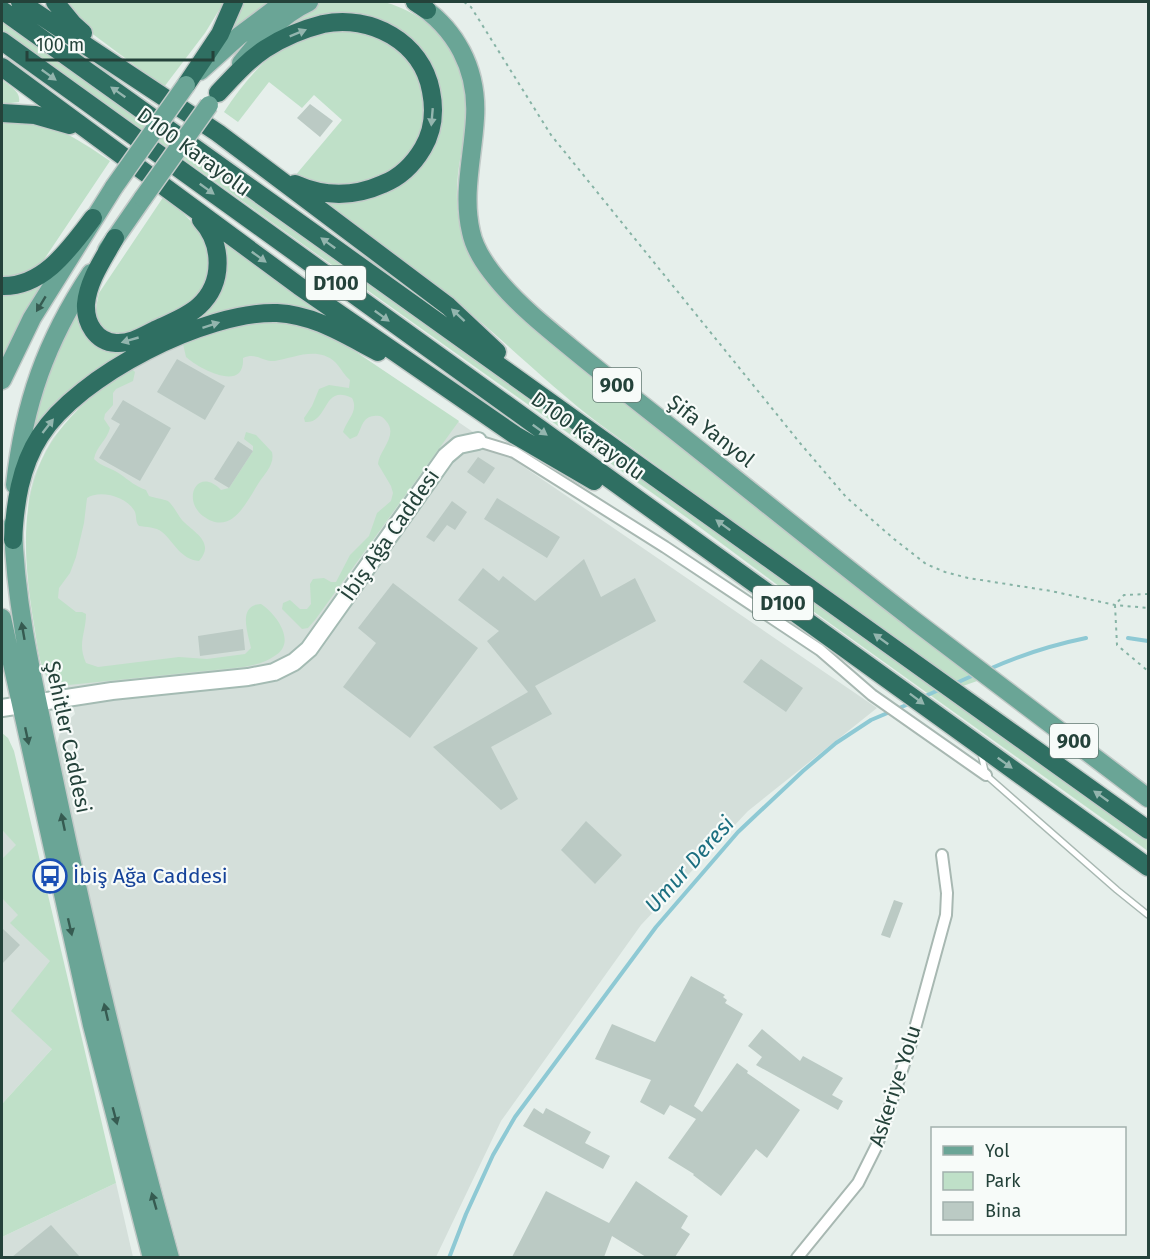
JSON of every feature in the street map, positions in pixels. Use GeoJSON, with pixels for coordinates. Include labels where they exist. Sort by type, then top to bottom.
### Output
{"type":"FeatureCollection","features":[{"type":"Feature","properties":{"kind":"highway"},"geometry":{"type":"LineString","coordinates":[[21,2],[218,133],[448,306],[546,399]]}},
{"type":"Feature","properties":{"kind":"highway"},"geometry":{"type":"LineString","coordinates":[[55,2],[73,24],[140,81]]}},
{"type":"Feature","properties":{"kind":"highway"},"geometry":{"type":"LineString","coordinates":[[186,85],[220,34],[234,2]]}},
{"type":"Feature","properties":{"kind":"highway","name":"D100 Karayolu"},"geometry":{"type":"LineString","coordinates":[[2,10],[1149,830]]}},
{"type":"Feature","properties":{"kind":"highway"},"geometry":{"type":"LineString","coordinates":[[214,99],[241,69],[263,51],[288,37],[325,24],[361,24],[385,31],[406,44],[428,76],[433,101],[429,136],[409,167],[388,182],[369,190],[346,194],[318,192],[285,180],[256,161]]}},
{"type":"Feature","properties":{"kind":"highway","name":"D100 Karayolu"},"geometry":{"type":"LineString","coordinates":[[2,41],[671,525],[894,682],[1149,867]]}},
{"type":"Feature","properties":{"kind":"highway"},"geometry":{"type":"LineString","coordinates":[[2,67],[299,286],[515,435],[671,525]]}},
{"type":"Feature","properties":{"kind":"highway"},"geometry":{"type":"LineString","coordinates":[[2,113],[23,113],[56,120],[88,134],[109,148]]}},
{"type":"Feature","properties":{"kind":"highway"},"geometry":{"type":"LineString","coordinates":[[115,238],[94,278],[86,305],[88,322],[92,330],[98,336],[114,343],[134,340],[190,313],[211,292],[217,272],[215,243],[206,224],[178,198]]}},
{"type":"Feature","properties":{"kind":"highway"},"geometry":{"type":"LineString","coordinates":[[2,286],[28,282],[50,268],[93,218]]}},
{"type":"Feature","properties":{"kind":"highway"},"geometry":{"type":"LineString","coordinates":[[13,540],[18,493],[27,464],[40,436],[63,408],[77,395],[117,367],[175,338],[208,325],[234,317],[256,314],[298,316],[316,321],[458,395]]}},
{"type":"Feature","properties":{"kind":"main road"},"geometry":{"type":"LineString","coordinates":[[2,381],[32,318],[93,218],[186,85],[239,36],[284,2]]}},
{"type":"Feature","properties":{"kind":"main road","name":"Şehitler Caddesi"},"geometry":{"type":"LineString","coordinates":[[170,1257],[134,1127],[74,879],[20,609],[13,540],[17,470],[25,421],[36,382],[61,321],[115,238],[249,52],[272,27],[309,2]]}},
{"type":"Feature","properties":{"kind":"main road"},"geometry":{"type":"LineString","coordinates":[[408,2],[419,4]]}},
{"type":"Feature","properties":{"kind":"main road","name":"Şifa Yanyol"},"geometry":{"type":"LineString","coordinates":[[419,4],[443,24],[456,40],[466,58],[472,78],[476,114],[468,182],[468,214],[475,244],[495,277],[531,313],[582,357],[973,665],[1149,798]]}},
{"type":"Feature","properties":{"kind":"main road","name":"Şehitler Caddesi"},"geometry":{"type":"LineString","coordinates":[[2,618],[95,1037],[152,1257]]}},
{"type":"Feature","properties":{"kind":"street","name":"İbiş Ağa Caddesi"},"geometry":{"type":"LineString","coordinates":[[2,708],[112,691],[274,672],[294,662],[309,649],[446,456],[459,445],[477,441]]}},
{"type":"Feature","properties":{"kind":"street"},"geometry":{"type":"LineString","coordinates":[[477,441],[514,452],[665,547],[820,650],[872,695],[986,775]]}},
{"type":"Feature","properties":{"kind":"street","name":"Askeriye Yolu"},"geometry":{"type":"LineString","coordinates":[[796,1257],[858,1183],[877,1145],[911,1043],[946,915],[947,893],[942,855]]}},
{"type":"Feature","properties":{"kind":"lane"},"geometry":{"type":"LineString","coordinates":[[979,745],[986,775],[1117,890],[1149,915]]}},
{"type":"Feature","properties":{"kind":"path"},"geometry":{"type":"LineString","coordinates":[[464,2],[471,7],[551,135],[792,434],[846,496],[894,539],[926,564],[945,572],[1116,605],[1149,608]]}},
{"type":"Feature","properties":{"kind":"path"},"geometry":{"type":"LineString","coordinates":[[1149,594],[1124,595],[1116,605],[1117,645],[1149,671]]}},
{"type":"Feature","properties":{"kind":"shaded area"},"geometry":{"type":"Polygon","coordinates":[[[212,333],[347,346],[877,708],[748,811],[641,925],[501,1121],[436,1257],[181,1258],[126,1056],[92,915],[58,754],[57,743],[62,726],[75,714],[68,687],[52,683],[46,676],[38,645],[29,590],[26,548],[29,496],[34,476],[46,450],[53,438],[81,406],[106,385],[139,365],[212,333]]]}},
{"type":"Feature","properties":{"kind":"shaded area"},"geometry":{"type":"Polygon","coordinates":[[[2,830],[26,854],[58,950],[52,1049],[2,1104],[2,830]]]}},
{"type":"Feature","properties":{"kind":"shaded area"},"geometry":{"type":"Polygon","coordinates":[[[116,1183],[133,1257],[2,1257],[2,1237],[116,1183]]]}},
{"type":"Feature","properties":{"kind":"green space"},"geometry":{"type":"Polygon","coordinates":[[[60,2],[224,2],[205,33],[164,87],[90,32],[60,2]]]}},
{"type":"Feature","properties":{"kind":"green space"},"geometry":{"type":"Polygon","coordinates":[[[241,2],[272,2],[253,13],[233,31],[230,28],[241,2]]]}},
{"type":"Feature","properties":{"kind":"green space"},"geometry":{"type":"Polygon","coordinates":[[[321,2],[384,2],[399,7],[427,23],[449,46],[463,75],[467,92],[466,123],[458,170],[458,217],[472,261],[493,290],[588,372],[980,680],[960,687],[601,425],[440,289],[312,198],[336,202],[360,201],[384,194],[405,181],[440,108],[388,26],[270,37],[302,11],[321,2]]]}},
{"type":"Feature","properties":{"kind":"green space"},"geometry":{"type":"Polygon","coordinates":[[[2,18],[1148,839],[1148,851],[803,604],[686,517],[2,30],[2,18]]]}},
{"type":"Feature","properties":{"kind":"green space"},"geometry":{"type":"Polygon","coordinates":[[[335,29],[377,34],[411,58],[427,101],[420,142],[392,173],[344,188],[294,177],[342,120],[314,95],[302,108],[269,82],[238,122],[224,112],[246,82],[273,55],[294,42],[335,29]]]}},
{"type":"Feature","properties":{"kind":"green space"},"geometry":{"type":"Polygon","coordinates":[[[2,80],[16,92],[19,102],[2,104],[2,80]]]}},
{"type":"Feature","properties":{"kind":"green space"},"geometry":{"type":"Polygon","coordinates":[[[2,120],[47,126],[72,137],[110,161],[39,267],[32,273],[2,279],[2,120]]]}},
{"type":"Feature","properties":{"kind":"green space"},"geometry":{"type":"Polygon","coordinates":[[[164,196],[200,233],[211,261],[210,276],[202,291],[188,306],[178,312],[134,331],[106,333],[96,314],[99,293],[164,196]]]}},
{"type":"Feature","properties":{"kind":"green space"},"geometry":{"type":"Polygon","coordinates":[[[218,235],[345,325],[290,307],[114,360],[66,395],[29,441],[51,365],[78,306],[94,342],[198,316],[218,235]]]}},
{"type":"Feature","properties":{"kind":"green space"},"geometry":{"type":"Polygon","coordinates":[[[49,276],[2,358],[2,292],[49,276]]]}},
{"type":"Feature","properties":{"kind":"green space"},"geometry":{"type":"Polygon","coordinates":[[[266,321],[316,330],[347,346],[459,421],[315,620],[308,628],[302,629],[282,609],[283,603],[290,600],[300,609],[307,609],[311,604],[310,584],[313,579],[324,578],[336,582],[350,555],[369,536],[377,513],[391,501],[393,493],[391,486],[378,464],[390,432],[384,418],[374,416],[367,418],[357,436],[350,439],[343,432],[353,411],[354,403],[352,398],[342,395],[330,400],[313,421],[305,422],[304,418],[319,389],[329,385],[349,388],[350,380],[328,357],[305,354],[275,361],[248,356],[243,358],[242,369],[237,375],[229,376],[210,372],[186,357],[183,344],[232,326],[266,321]]]}},
{"type":"Feature","properties":{"kind":"green space"},"geometry":{"type":"Polygon","coordinates":[[[132,369],[135,372],[133,381],[116,389],[113,393],[113,405],[105,414],[104,419],[110,428],[94,459],[146,490],[149,496],[168,501],[182,520],[201,538],[205,548],[199,561],[192,560],[182,554],[160,530],[139,526],[135,512],[126,502],[113,496],[99,494],[87,498],[76,557],[70,573],[59,588],[58,598],[76,612],[86,614],[82,650],[86,663],[98,667],[179,657],[207,659],[245,654],[251,648],[246,614],[249,609],[261,604],[267,608],[282,628],[284,642],[282,649],[276,655],[261,663],[248,666],[59,686],[47,675],[40,660],[28,583],[26,544],[28,510],[35,478],[48,448],[68,420],[96,394],[132,369]]]}},
{"type":"Feature","properties":{"kind":"green space"},"geometry":{"type":"Polygon","coordinates":[[[246,432],[256,435],[272,452],[272,461],[243,508],[230,520],[222,523],[213,521],[203,516],[197,509],[193,501],[195,488],[199,483],[205,482],[221,490],[229,488],[253,451],[253,446],[244,439],[246,432]]]}},
{"type":"Feature","properties":{"kind":"green space"},"geometry":{"type":"Polygon","coordinates":[[[2,733],[8,738],[14,751],[116,1183],[2,1237],[2,1104],[52,1049],[11,1011],[50,961],[10,923],[18,915],[2,898],[2,859],[16,845],[2,830],[2,733]]]}},
{"type":"Feature","properties":{"kind":"building"},"geometry":{"type":"Polygon","coordinates":[[[310,104],[333,121],[320,137],[297,118],[310,104]]]}},
{"type":"Feature","properties":{"kind":"building"},"geometry":{"type":"Polygon","coordinates":[[[177,359],[225,386],[205,420],[157,392],[177,359]]]}},
{"type":"Feature","properties":{"kind":"building"},"geometry":{"type":"Polygon","coordinates":[[[123,400],[171,428],[140,481],[99,458],[120,424],[111,419],[123,400]]]}},
{"type":"Feature","properties":{"kind":"building"},"geometry":{"type":"Polygon","coordinates":[[[238,441],[253,451],[229,488],[214,479],[238,441]]]}},
{"type":"Feature","properties":{"kind":"building"},"geometry":{"type":"Polygon","coordinates":[[[478,457],[495,468],[484,484],[467,472],[478,457]]]}},
{"type":"Feature","properties":{"kind":"building"},"geometry":{"type":"Polygon","coordinates":[[[497,498],[560,537],[547,558],[484,519],[497,498]]]}},
{"type":"Feature","properties":{"kind":"building"},"geometry":{"type":"Polygon","coordinates":[[[452,501],[467,512],[455,530],[447,525],[434,542],[426,537],[452,501]]]}},
{"type":"Feature","properties":{"kind":"building"},"geometry":{"type":"Polygon","coordinates":[[[584,559],[601,597],[635,578],[656,621],[535,686],[552,714],[491,747],[518,799],[501,810],[433,747],[528,692],[487,641],[499,631],[458,600],[483,568],[499,581],[503,576],[535,601],[584,559]]]}},
{"type":"Feature","properties":{"kind":"building"},"geometry":{"type":"Polygon","coordinates":[[[393,583],[478,648],[410,738],[343,687],[376,643],[358,628],[393,583]]]}},
{"type":"Feature","properties":{"kind":"building"},"geometry":{"type":"Polygon","coordinates":[[[243,629],[245,650],[200,656],[198,636],[243,629]]]}},
{"type":"Feature","properties":{"kind":"building"},"geometry":{"type":"Polygon","coordinates":[[[761,659],[803,688],[786,712],[743,682],[761,659]]]}},
{"type":"Feature","properties":{"kind":"building"},"geometry":{"type":"Polygon","coordinates":[[[586,821],[622,855],[595,884],[561,850],[586,821]]]}},
{"type":"Feature","properties":{"kind":"building"},"geometry":{"type":"Polygon","coordinates":[[[894,900],[903,903],[890,938],[881,935],[894,900]]]}},
{"type":"Feature","properties":{"kind":"building"},"geometry":{"type":"Polygon","coordinates":[[[2,928],[20,945],[2,964],[2,928]]]}},
{"type":"Feature","properties":{"kind":"building"},"geometry":{"type":"Polygon","coordinates":[[[691,976],[725,995],[723,997],[727,1000],[725,1003],[743,1014],[694,1106],[702,1112],[737,1063],[748,1071],[747,1073],[800,1110],[767,1158],[756,1149],[721,1196],[694,1174],[668,1158],[696,1119],[670,1105],[664,1115],[640,1102],[651,1080],[595,1059],[612,1024],[655,1042],[691,976]]]}},
{"type":"Feature","properties":{"kind":"building"},"geometry":{"type":"Polygon","coordinates":[[[762,1029],[800,1061],[803,1056],[843,1078],[832,1095],[843,1101],[838,1110],[756,1065],[762,1057],[748,1046],[762,1029]]]}},
{"type":"Feature","properties":{"kind":"building"},"geometry":{"type":"Polygon","coordinates":[[[534,1108],[543,1114],[546,1108],[591,1132],[585,1143],[610,1156],[603,1169],[523,1126],[534,1108]]]}},
{"type":"Feature","properties":{"kind":"building"},"geometry":{"type":"Polygon","coordinates":[[[636,1181],[688,1216],[681,1228],[690,1234],[675,1257],[646,1257],[612,1236],[604,1257],[512,1257],[546,1191],[609,1223],[636,1181]]]}},
{"type":"Feature","properties":{"kind":"building"},"geometry":{"type":"Polygon","coordinates":[[[51,1225],[80,1257],[12,1257],[51,1225]]]}},
{"type":"Feature","properties":{"kind":"waterway","name":"Umur Deresi"},"geometry":{"type":"LineString","coordinates":[[987,670],[1035,651],[1086,638]]}},
{"type":"Feature","properties":{"kind":"waterway","name":"Umur Deresi"},"geometry":{"type":"LineString","coordinates":[[1128,638],[1148,641]]}},
{"type":"Feature","properties":{"kind":"waterway","name":"Umur Deresi"},"geometry":{"type":"LineString","coordinates":[[954,684],[974,675]]}},
{"type":"Feature","properties":{"kind":"waterway","name":"Umur Deresi"},"geometry":{"type":"LineString","coordinates":[[923,697],[941,689]]}},
{"type":"Feature","properties":{"kind":"waterway","name":"Umur Deresi"},"geometry":{"type":"LineString","coordinates":[[449,1258],[493,1155],[515,1117],[656,927],[738,832],[803,771],[836,743],[871,720],[911,703]]}},
{"type":"Feature","properties":{"kind":"place","name":"İbiş Ağa Caddesi"},"geometry":{"type":"Point","coordinates":[50,876]}}]}
